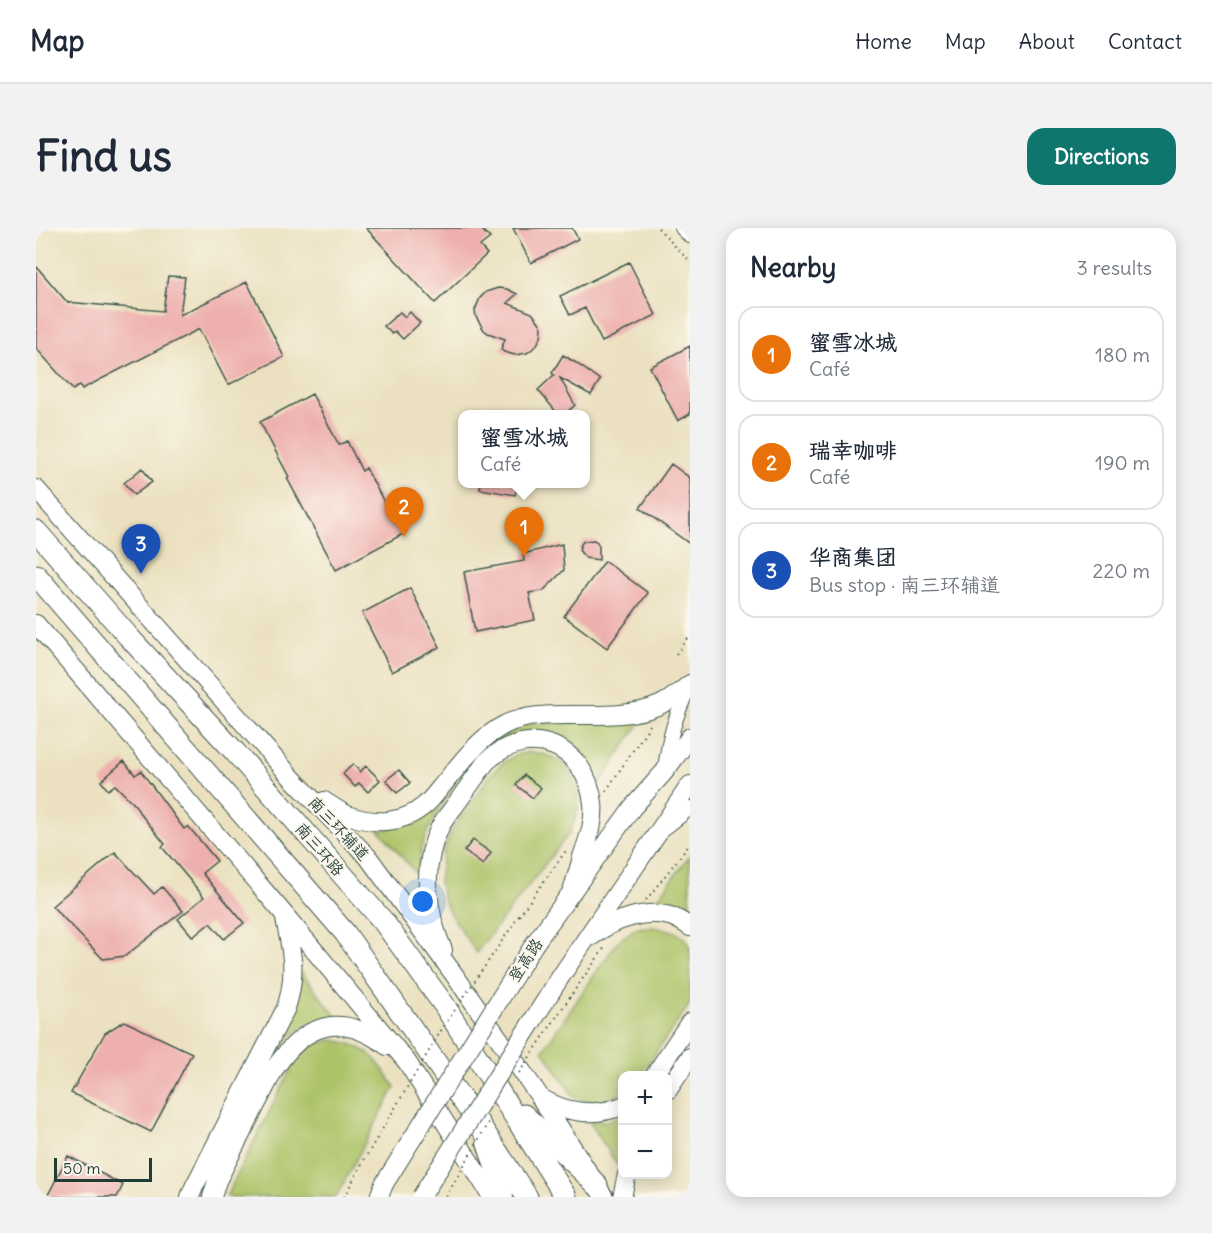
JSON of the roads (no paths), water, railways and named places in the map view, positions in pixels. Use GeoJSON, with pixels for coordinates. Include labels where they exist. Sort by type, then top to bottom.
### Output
{"type":"FeatureCollection","features":[{"type":"Feature","properties":{"kind":"highway","name":"南三环路"},"geometry":{"type":"LineString","coordinates":[[36,531],[128,636],[236,753],[383,921],[444,1005],[566,1197]]}},
{"type":"Feature","properties":{"kind":"highway"},"geometry":{"type":"LineString","coordinates":[[36,575],[345,933],[484,1122],[527,1197]]}},
{"type":"Feature","properties":{"kind":"highway"},"geometry":{"type":"LineString","coordinates":[[501,1092],[600,1191]]}},
{"type":"Feature","properties":{"kind":"main road","name":"南三环辅道"},"geometry":{"type":"LineString","coordinates":[[36,489],[292,778],[368,857],[540,1097],[600,1191]]}},
{"type":"Feature","properties":{"kind":"main road"},"geometry":{"type":"LineString","coordinates":[[36,624],[284,914],[407,1062],[492,1197]]}},
{"type":"Feature","properties":{"kind":"main road"},"geometry":{"type":"LineString","coordinates":[[292,778],[346,815],[382,822],[399,820],[426,804],[476,745],[506,724],[536,715],[609,716],[627,713],[659,706],[690,685]]}},
{"type":"Feature","properties":{"kind":"main road","name":"登高路"},"geometry":{"type":"LineString","coordinates":[[382,1190],[536,943],[632,808],[665,771],[690,737]]}},
{"type":"Feature","properties":{"kind":"main road"},"geometry":{"type":"LineString","coordinates":[[453,973],[437,936],[429,900],[429,864],[441,825],[486,762],[495,753],[520,743],[533,741],[547,743],[561,748],[583,770],[593,803],[593,817],[572,892]]}},
{"type":"Feature","properties":{"kind":"main road"},"geometry":{"type":"LineString","coordinates":[[421,1197],[561,976],[690,785]]}},
{"type":"Feature","properties":{"kind":"main road"},"geometry":{"type":"LineString","coordinates":[[190,1197],[290,996],[293,955],[284,914]]}},
{"type":"Feature","properties":{"kind":"main road"},"geometry":{"type":"LineString","coordinates":[[584,943],[600,930],[628,918],[654,915],[673,917],[690,927]]}},
{"type":"Feature","properties":{"kind":"main road"},"geometry":{"type":"LineString","coordinates":[[657,1071],[690,1022]]}},
{"type":"Feature","properties":{"kind":"main road"},"geometry":{"type":"LineString","coordinates":[[212,1197],[217,1181],[275,1068],[297,1041],[317,1029],[348,1026],[369,1034],[407,1062]]}},
{"type":"Feature","properties":{"kind":"main road"},"geometry":{"type":"LineString","coordinates":[[672,1084],[690,1057]]}},
{"type":"Feature","properties":{"kind":"main road"},"geometry":{"type":"LineString","coordinates":[[540,1097],[553,1105],[583,1112],[618,1107]]}},
{"type":"Feature","properties":{"kind":"main road"},"geometry":{"type":"LineString","coordinates":[[484,1122],[504,1197]]}},
{"type":"Feature","properties":{"kind":"main road"},"geometry":{"type":"LineString","coordinates":[[622,1197],[626,1179]]}},
{"type":"Feature","properties":{"kind":"street"},"geometry":{"type":"LineString","coordinates":[[682,228],[690,236]]}},
{"type":"Feature","properties":{"kind":"street"},"geometry":{"type":"LineString","coordinates":[[665,771],[669,739],[690,685]]}},
{"type":"Feature","properties":{"kind":"street"},"geometry":{"type":"LineString","coordinates":[[656,837],[690,808]]}},
{"type":"Feature","properties":{"kind":"place","name":"瑞幸咖啡"},"geometry":{"type":"Point","coordinates":[404,537]}},
{"type":"Feature","properties":{"kind":"place","name":"蜜雪冰城"},"geometry":{"type":"Point","coordinates":[524,557]}},
{"type":"Feature","properties":{"kind":"place","name":"华商集团"},"geometry":{"type":"Point","coordinates":[141,574]}}]}
